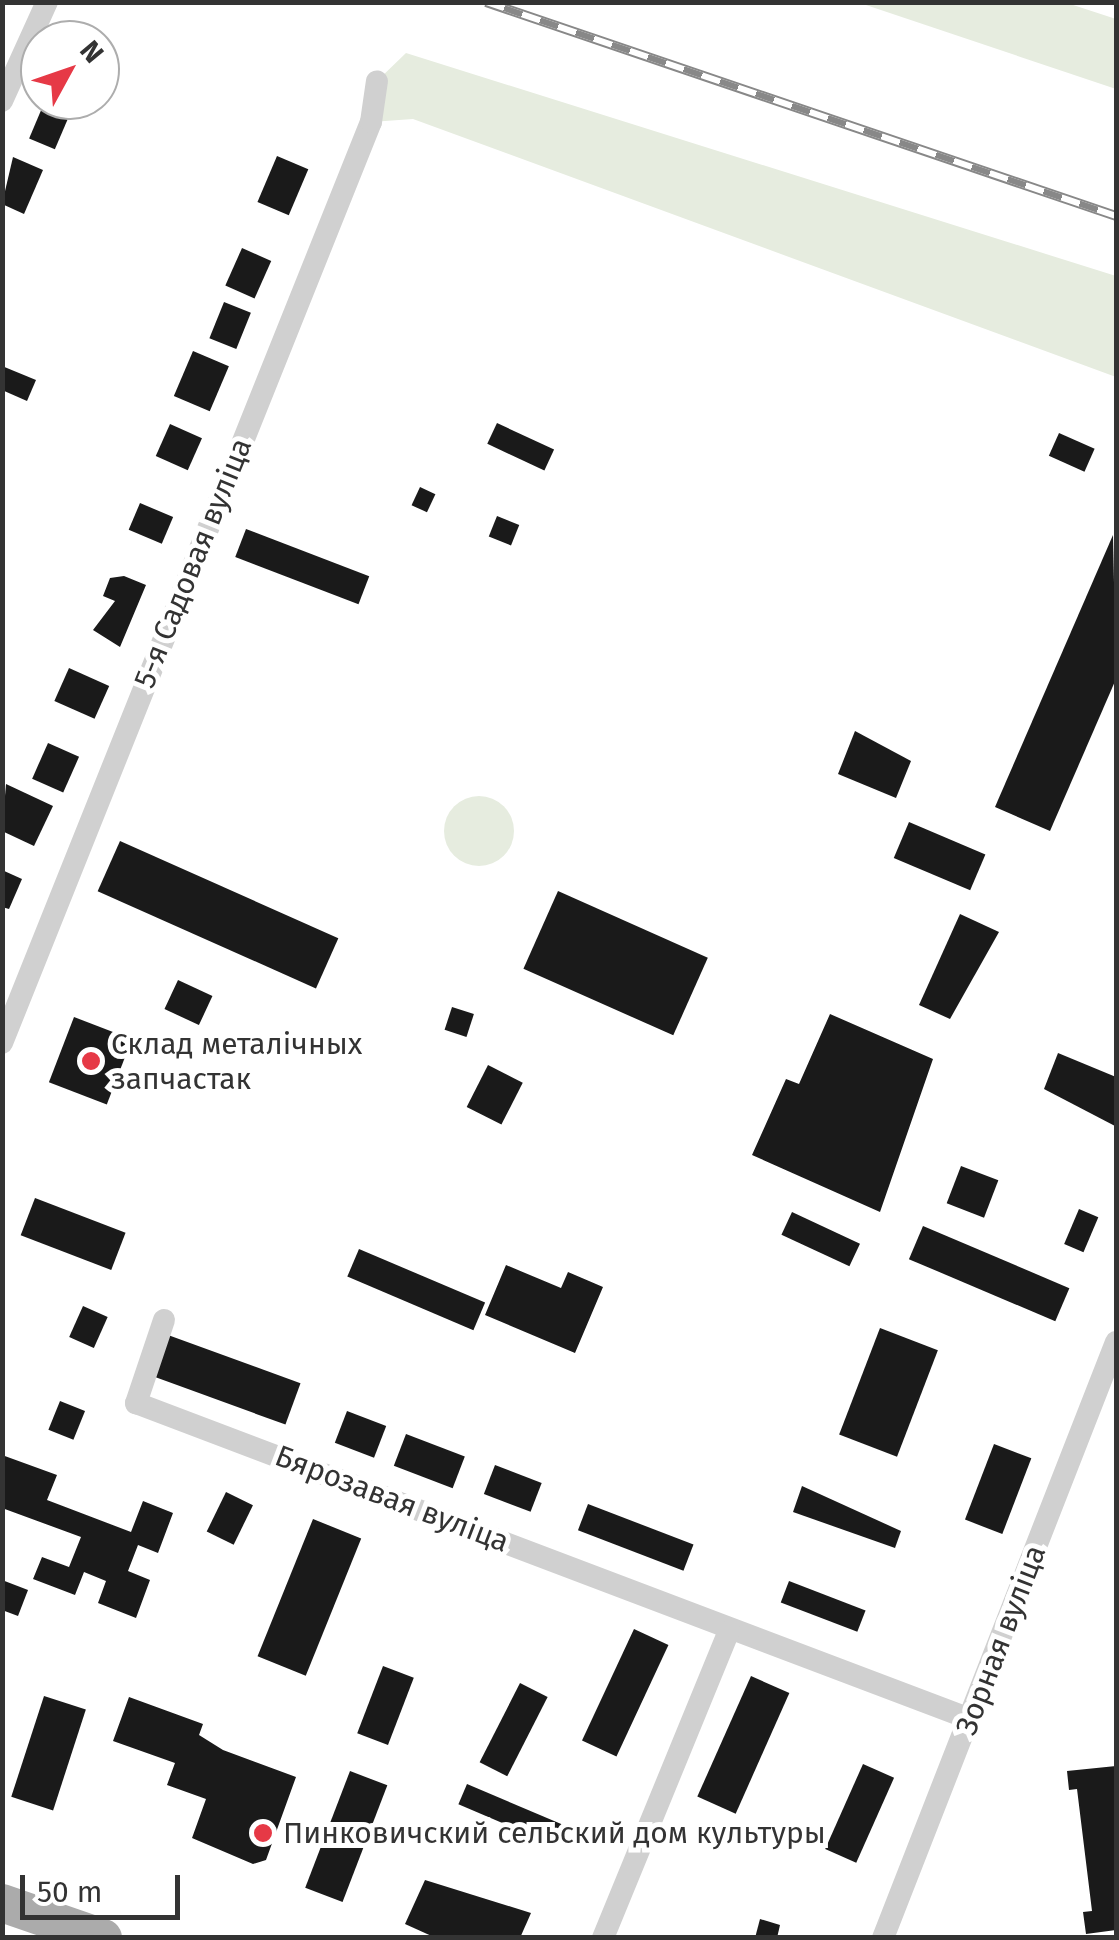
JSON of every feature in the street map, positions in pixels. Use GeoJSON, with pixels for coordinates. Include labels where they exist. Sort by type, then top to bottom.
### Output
{"type":"FeatureCollection","features":[{"type":"Feature","properties":{"kind":"main road"},"geometry":{"type":"LineString","coordinates":[[2,1903],[103,1938]]}},
{"type":"Feature","properties":{"kind":"street"},"geometry":{"type":"LineString","coordinates":[[2,101],[47,2]]}},
{"type":"Feature","properties":{"kind":"street","name":"5-я Садовая вуліца"},"geometry":{"type":"LineString","coordinates":[[2,1043],[372,122],[376,81]]}},
{"type":"Feature","properties":{"kind":"street","name":"Бярозавая вуліца"},"geometry":{"type":"LineString","coordinates":[[164,1320],[136,1403],[728,1631],[970,1719]]}},
{"type":"Feature","properties":{"kind":"street","name":"Зорная вуліца"},"geometry":{"type":"LineString","coordinates":[[883,1938],[1116,1342]]}},
{"type":"Feature","properties":{"kind":"street"},"geometry":{"type":"LineString","coordinates":[[603,1938],[728,1631]]}},
{"type":"Feature","properties":{"kind":"shaded area"},"geometry":{"type":"Polygon","coordinates":[[[860,3],[1067,3],[1116,19],[1116,89],[860,3]]]}},
{"type":"Feature","properties":{"kind":"shaded area"},"geometry":{"type":"Polygon","coordinates":[[[406,53],[1116,276],[1116,377],[413,119],[371,122],[377,81],[406,53]]]}},
{"type":"Feature","properties":{"kind":"shaded area"},"geometry":{"type":"Polygon","coordinates":[[[479,796],[503,807],[514,831],[503,855],[479,866],[455,855],[444,831],[455,807],[479,796]]]}},
{"type":"Feature","properties":{"kind":"building"},"geometry":{"type":"Polygon","coordinates":[[[37,120],[67,120],[55,149],[29,138],[37,120]]]}},
{"type":"Feature","properties":{"kind":"building"},"geometry":{"type":"Polygon","coordinates":[[[277,156],[308,169],[289,215],[257,202],[277,156]]]}},
{"type":"Feature","properties":{"kind":"building"},"geometry":{"type":"Polygon","coordinates":[[[13,157],[43,170],[24,214],[2,204],[13,157]]]}},
{"type":"Feature","properties":{"kind":"building"},"geometry":{"type":"Polygon","coordinates":[[[242,248],[271,261],[255,298],[225,285],[242,248]]]}},
{"type":"Feature","properties":{"kind":"building"},"geometry":{"type":"Polygon","coordinates":[[[224,302],[251,313],[236,349],[209,338],[224,302]]]}},
{"type":"Feature","properties":{"kind":"building"},"geometry":{"type":"Polygon","coordinates":[[[193,351],[229,366],[210,411],[174,396],[193,351]]]}},
{"type":"Feature","properties":{"kind":"building"},"geometry":{"type":"Polygon","coordinates":[[[2,366],[36,380],[27,401],[2,390],[2,366]]]}},
{"type":"Feature","properties":{"kind":"building"},"geometry":{"type":"Polygon","coordinates":[[[497,423],[554,450],[544,470],[487,444],[497,423]]]}},
{"type":"Feature","properties":{"kind":"building"},"geometry":{"type":"Polygon","coordinates":[[[170,424],[202,438],[188,470],[156,456],[170,424]]]}},
{"type":"Feature","properties":{"kind":"building"},"geometry":{"type":"Polygon","coordinates":[[[1059,433],[1095,449],[1084,472],[1049,456],[1059,433]]]}},
{"type":"Feature","properties":{"kind":"building"},"geometry":{"type":"Polygon","coordinates":[[[420,487],[435,494],[427,512],[412,505],[420,487]]]}},
{"type":"Feature","properties":{"kind":"building"},"geometry":{"type":"Polygon","coordinates":[[[140,503],[173,517],[162,544],[129,530],[140,503]]]}},
{"type":"Feature","properties":{"kind":"building"},"geometry":{"type":"Polygon","coordinates":[[[497,516],[519,525],[511,545],[489,536],[497,516]]]}},
{"type":"Feature","properties":{"kind":"building"},"geometry":{"type":"Polygon","coordinates":[[[246,529],[369,576],[358,604],[235,557],[246,529]]]}},
{"type":"Feature","properties":{"kind":"building"},"geometry":{"type":"Polygon","coordinates":[[[1113,535],[1116,679],[1050,831],[995,807],[1113,535]]]}},
{"type":"Feature","properties":{"kind":"building"},"geometry":{"type":"Polygon","coordinates":[[[124,576],[146,585],[120,647],[93,630],[115,601],[103,596],[110,578],[124,576]]]}},
{"type":"Feature","properties":{"kind":"building"},"geometry":{"type":"Polygon","coordinates":[[[69,668],[109,686],[95,719],[54,701],[69,668]]]}},
{"type":"Feature","properties":{"kind":"building"},"geometry":{"type":"Polygon","coordinates":[[[855,731],[911,761],[896,798],[838,774],[855,731]]]}},
{"type":"Feature","properties":{"kind":"building"},"geometry":{"type":"Polygon","coordinates":[[[48,743],[79,757],[63,792],[32,779],[48,743]]]}},
{"type":"Feature","properties":{"kind":"building"},"geometry":{"type":"Polygon","coordinates":[[[6,784],[53,806],[34,846],[2,831],[6,784]]]}},
{"type":"Feature","properties":{"kind":"building"},"geometry":{"type":"Polygon","coordinates":[[[909,822],[985,854],[970,890],[894,858],[909,822]]]}},
{"type":"Feature","properties":{"kind":"building"},"geometry":{"type":"Polygon","coordinates":[[[120,841],[338,938],[316,988],[98,891],[120,841]]]}},
{"type":"Feature","properties":{"kind":"building"},"geometry":{"type":"Polygon","coordinates":[[[2,870],[22,879],[9,909],[2,907],[2,870]]]}},
{"type":"Feature","properties":{"kind":"building"},"geometry":{"type":"Polygon","coordinates":[[[558,891],[708,958],[673,1035],[523,969],[558,891]]]}},
{"type":"Feature","properties":{"kind":"building"},"geometry":{"type":"Polygon","coordinates":[[[960,914],[999,932],[950,1019],[919,1005],[960,914]]]}},
{"type":"Feature","properties":{"kind":"building"},"geometry":{"type":"Polygon","coordinates":[[[178,980],[212,996],[199,1025],[164,1009],[178,980]]]}},
{"type":"Feature","properties":{"kind":"building"},"geometry":{"type":"Polygon","coordinates":[[[452,1007],[474,1014],[466,1037],[445,1030],[452,1007]]]}},
{"type":"Feature","properties":{"kind":"building"},"geometry":{"type":"Polygon","coordinates":[[[830,1014],[933,1059],[880,1212],[752,1155],[786,1079],[799,1084],[830,1014]]]}},
{"type":"Feature","properties":{"kind":"building","name":"Склад металічных запчастак"},"geometry":{"type":"Polygon","coordinates":[[[74,1017],[132,1039],[107,1105],[49,1082],[74,1017]]]}},
{"type":"Feature","properties":{"kind":"building"},"geometry":{"type":"Polygon","coordinates":[[[1058,1053],[1116,1077],[1115,1126],[1044,1089],[1058,1053]]]}},
{"type":"Feature","properties":{"kind":"building"},"geometry":{"type":"Polygon","coordinates":[[[488,1065],[523,1083],[501,1125],[467,1107],[488,1065]]]}},
{"type":"Feature","properties":{"kind":"building"},"geometry":{"type":"Polygon","coordinates":[[[961,1166],[998,1180],[984,1218],[947,1203],[961,1166]]]}},
{"type":"Feature","properties":{"kind":"building"},"geometry":{"type":"Polygon","coordinates":[[[35,1198],[126,1233],[111,1270],[21,1235],[35,1198]]]}},
{"type":"Feature","properties":{"kind":"building"},"geometry":{"type":"Polygon","coordinates":[[[1079,1209],[1098,1217],[1083,1252],[1064,1244],[1079,1209]]]}},
{"type":"Feature","properties":{"kind":"building"},"geometry":{"type":"Polygon","coordinates":[[[792,1212],[860,1244],[849,1266],[781,1235],[792,1212]]]}},
{"type":"Feature","properties":{"kind":"building"},"geometry":{"type":"Polygon","coordinates":[[[923,1226],[1069,1288],[1055,1321],[909,1259],[923,1226]]]}},
{"type":"Feature","properties":{"kind":"building"},"geometry":{"type":"Polygon","coordinates":[[[359,1249],[485,1303],[473,1330],[347,1277],[359,1249]]]}},
{"type":"Feature","properties":{"kind":"building"},"geometry":{"type":"Polygon","coordinates":[[[506,1265],[561,1288],[568,1272],[603,1287],[575,1353],[485,1315],[506,1265]]]}},
{"type":"Feature","properties":{"kind":"building"},"geometry":{"type":"Polygon","coordinates":[[[83,1306],[108,1317],[94,1348],[69,1337],[83,1306]]]}},
{"type":"Feature","properties":{"kind":"building"},"geometry":{"type":"Polygon","coordinates":[[[880,1328],[938,1350],[897,1457],[839,1434],[880,1328]]]}},
{"type":"Feature","properties":{"kind":"building"},"geometry":{"type":"Polygon","coordinates":[[[168,1335],[300,1383],[285,1425],[153,1376],[168,1335]]]}},
{"type":"Feature","properties":{"kind":"building"},"geometry":{"type":"Polygon","coordinates":[[[60,1401],[85,1411],[73,1440],[48,1430],[60,1401]]]}},
{"type":"Feature","properties":{"kind":"building"},"geometry":{"type":"Polygon","coordinates":[[[347,1411],[386,1426],[374,1458],[335,1443],[347,1411]]]}},
{"type":"Feature","properties":{"kind":"building"},"geometry":{"type":"Polygon","coordinates":[[[406,1434],[465,1457],[453,1488],[394,1466],[406,1434]]]}},
{"type":"Feature","properties":{"kind":"building"},"geometry":{"type":"Polygon","coordinates":[[[994,1444],[1031,1458],[1002,1534],[965,1520],[994,1444]]]}},
{"type":"Feature","properties":{"kind":"building"},"geometry":{"type":"Polygon","coordinates":[[[2,1455],[57,1475],[47,1500],[131,1532],[143,1501],[173,1513],[158,1553],[138,1545],[128,1571],[150,1580],[136,1618],[98,1603],[106,1581],[84,1572],[75,1595],[33,1579],[42,1557],[69,1567],[81,1537],[2,1508],[2,1455]]]}},
{"type":"Feature","properties":{"kind":"building"},"geometry":{"type":"Polygon","coordinates":[[[495,1465],[542,1483],[531,1512],[484,1494],[495,1465]]]}},
{"type":"Feature","properties":{"kind":"building"},"geometry":{"type":"Polygon","coordinates":[[[802,1486],[901,1531],[895,1548],[793,1512],[802,1486]]]}},
{"type":"Feature","properties":{"kind":"building"},"geometry":{"type":"Polygon","coordinates":[[[226,1492],[253,1505],[234,1545],[207,1532],[226,1492]]]}},
{"type":"Feature","properties":{"kind":"building"},"geometry":{"type":"Polygon","coordinates":[[[588,1504],[693,1544],[683,1571],[578,1530],[588,1504]]]}},
{"type":"Feature","properties":{"kind":"building"},"geometry":{"type":"Polygon","coordinates":[[[313,1519],[361,1538],[306,1676],[258,1656],[313,1519]]]}},
{"type":"Feature","properties":{"kind":"building"},"geometry":{"type":"Polygon","coordinates":[[[2,1580],[28,1590],[18,1616],[2,1610],[2,1580]]]}},
{"type":"Feature","properties":{"kind":"building"},"geometry":{"type":"Polygon","coordinates":[[[789,1581],[866,1610],[857,1632],[781,1602],[789,1581]]]}},
{"type":"Feature","properties":{"kind":"building"},"geometry":{"type":"Polygon","coordinates":[[[634,1629],[668,1645],[616,1757],[582,1740],[634,1629]]]}},
{"type":"Feature","properties":{"kind":"building"},"geometry":{"type":"Polygon","coordinates":[[[383,1666],[414,1678],[388,1745],[357,1733],[383,1666]]]}},
{"type":"Feature","properties":{"kind":"building"},"geometry":{"type":"Polygon","coordinates":[[[751,1676],[789,1693],[736,1814],[697,1797],[751,1676]]]}},
{"type":"Feature","properties":{"kind":"building"},"geometry":{"type":"Polygon","coordinates":[[[520,1683],[548,1697],[507,1776],[480,1762],[520,1683]]]}},
{"type":"Feature","properties":{"kind":"building"},"geometry":{"type":"Polygon","coordinates":[[[44,1696],[86,1710],[53,1810],[11,1797],[44,1696]]]}},
{"type":"Feature","properties":{"kind":"building"},"geometry":{"type":"Polygon","coordinates":[[[129,1697],[203,1724],[199,1735],[223,1750],[296,1777],[266,1860],[253,1864],[192,1838],[206,1799],[167,1785],[175,1763],[113,1741],[129,1697]]]}},
{"type":"Feature","properties":{"kind":"building"},"geometry":{"type":"Polygon","coordinates":[[[863,1764],[894,1778],[856,1863],[825,1849],[863,1764]]]}},
{"type":"Feature","properties":{"kind":"building"},"geometry":{"type":"Polygon","coordinates":[[[1116,1766],[1116,1930],[1086,1934],[1083,1912],[1092,1911],[1077,1789],[1069,1790],[1067,1771],[1116,1766]]]}},
{"type":"Feature","properties":{"kind":"building"},"geometry":{"type":"Polygon","coordinates":[[[350,1771],[387,1785],[343,1902],[305,1888],[350,1771]]]}},
{"type":"Feature","properties":{"kind":"building"},"geometry":{"type":"Polygon","coordinates":[[[467,1784],[562,1824],[553,1844],[458,1804],[467,1784]]]}},
{"type":"Feature","properties":{"kind":"building"},"geometry":{"type":"Polygon","coordinates":[[[425,1880],[531,1913],[520,1938],[436,1938],[405,1924],[425,1880]]]}},
{"type":"Feature","properties":{"kind":"building"},"geometry":{"type":"Polygon","coordinates":[[[760,1919],[780,1925],[777,1938],[755,1938],[760,1919]]]}},
{"type":"Feature","properties":{"kind":"railway"},"geometry":{"type":"LineString","coordinates":[[486,2],[1116,216]]}},
{"type":"Feature","properties":{"kind":"place","name":"Склад металічных запчастак"},"geometry":{"type":"Point","coordinates":[91,1061]}},
{"type":"Feature","properties":{"kind":"place","name":"Пинковичский сельский дом культуры"},"geometry":{"type":"Point","coordinates":[263,1833]}}]}
